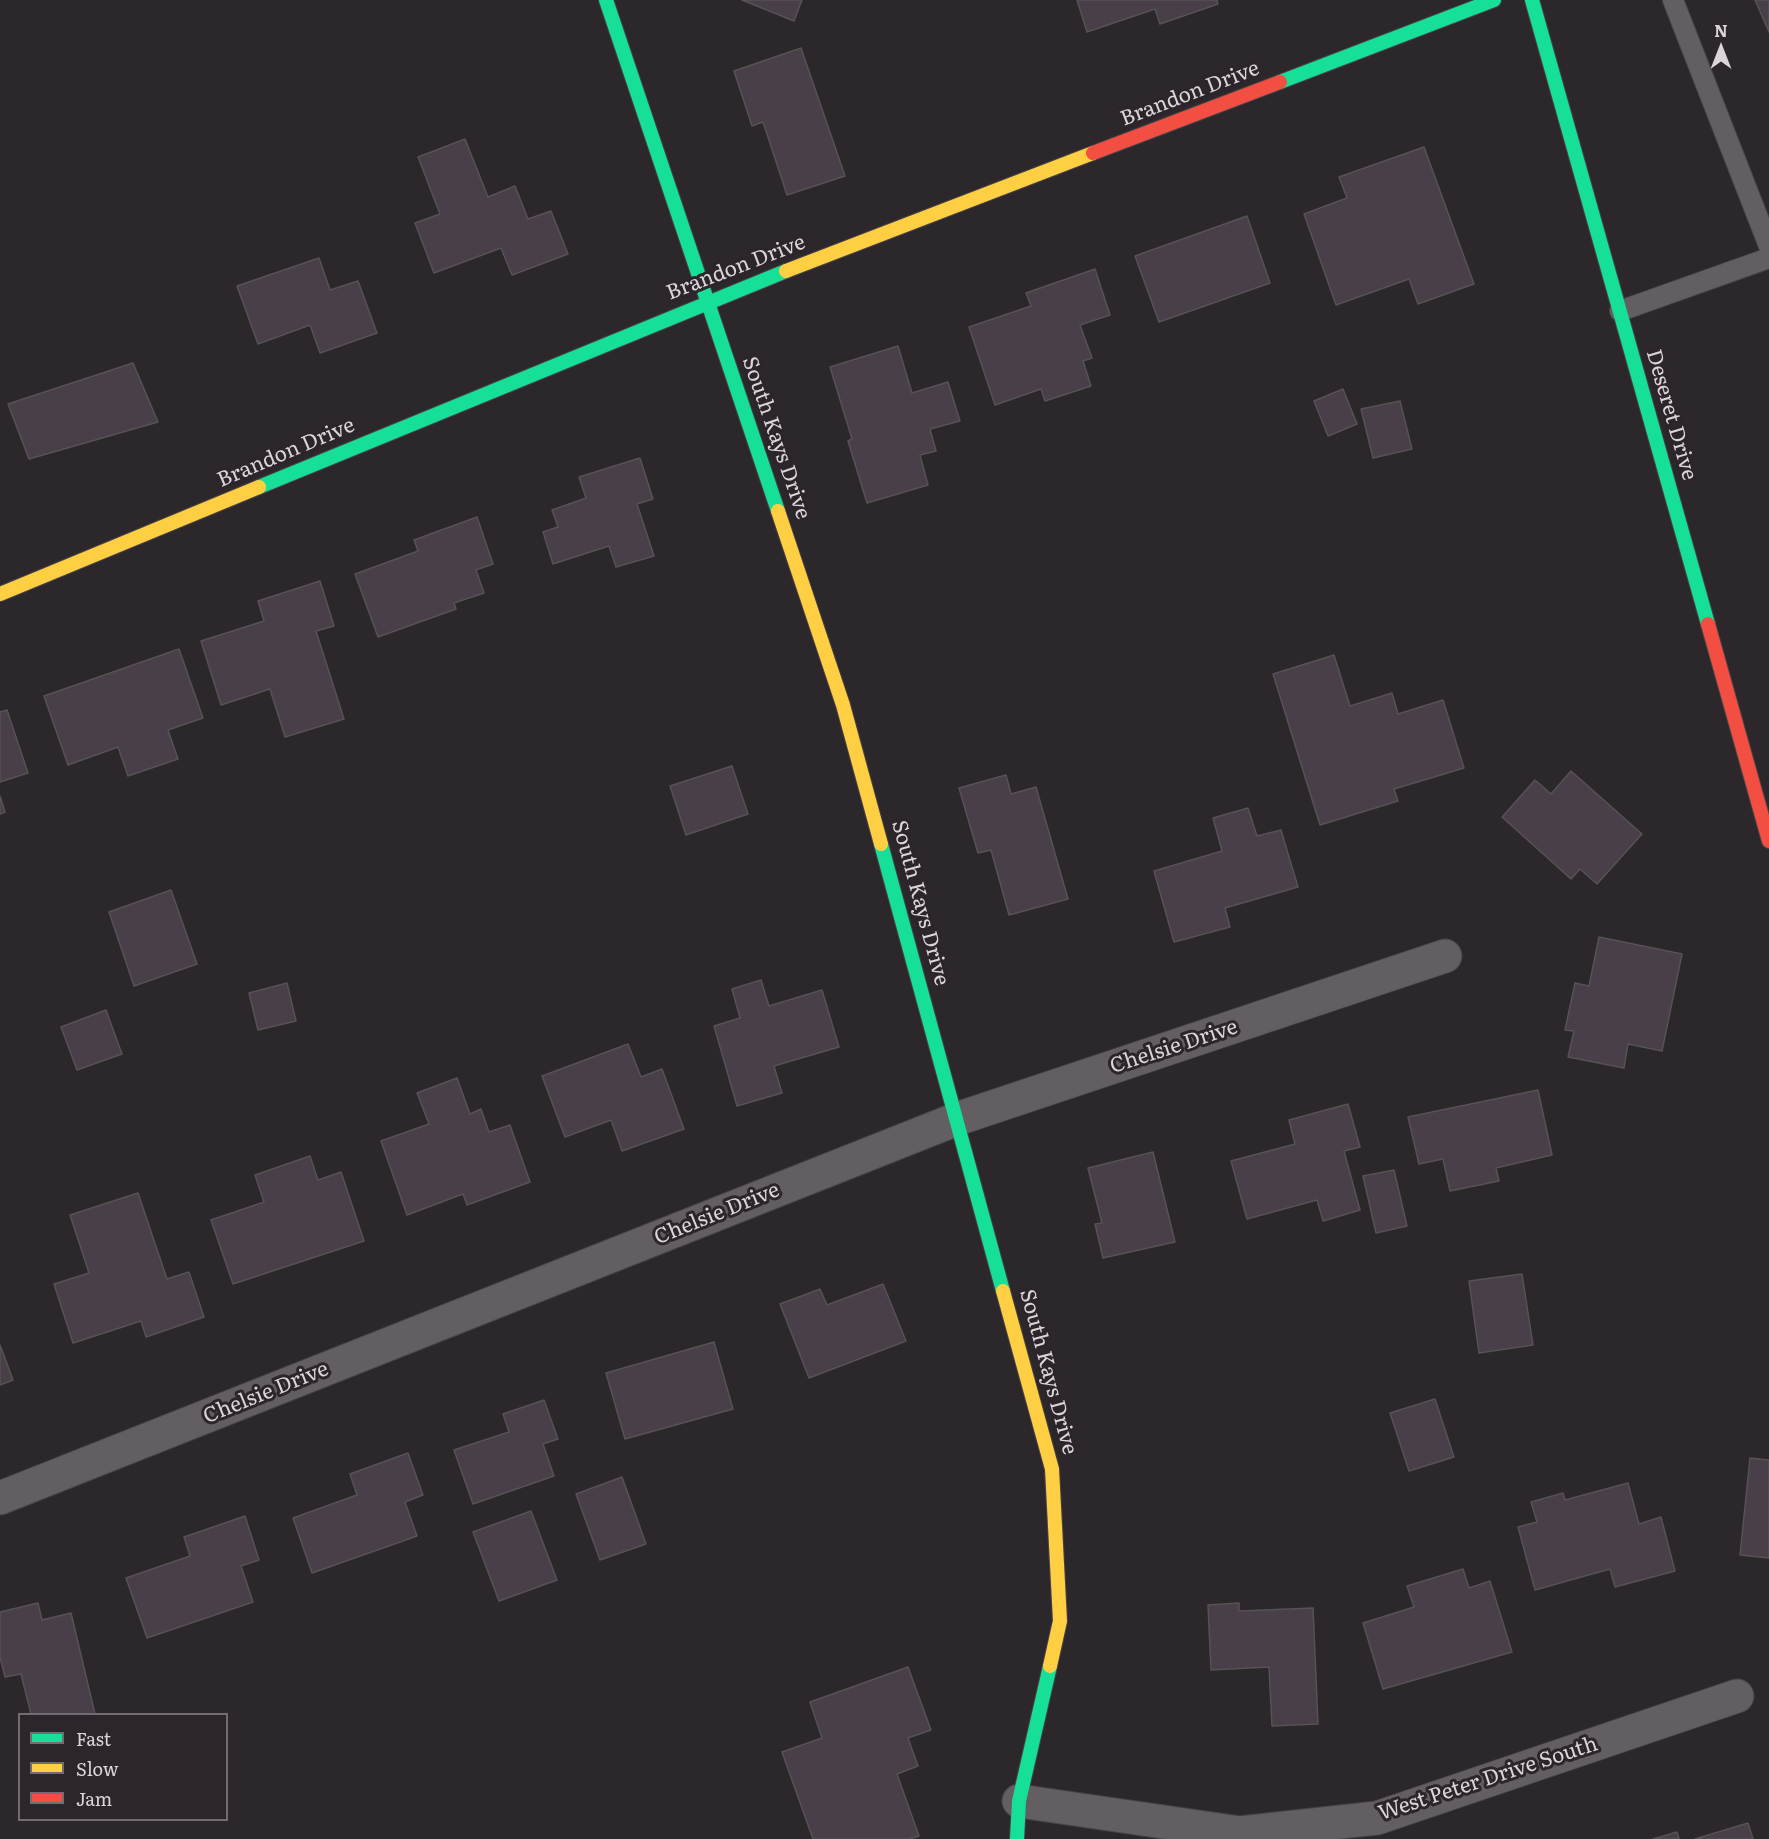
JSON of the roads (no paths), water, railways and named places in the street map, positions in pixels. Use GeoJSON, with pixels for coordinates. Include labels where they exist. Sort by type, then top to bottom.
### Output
{"type":"FeatureCollection","features":[{"type":"Feature","properties":{"kind":"street","name":"South Kays Drive"},"geometry":{"type":"LineString","coordinates":[[606,0],[843,705],[1052,1468],[1060,1621],[1019,1801],[1017,1839]]}},
{"type":"Feature","properties":{"kind":"street","name":"Brandon Drive"},"geometry":{"type":"LineString","coordinates":[[0,594],[708,301],[1494,0]]}},
{"type":"Feature","properties":{"kind":"street","name":"Deseret Drive"},"geometry":{"type":"LineString","coordinates":[[1532,0],[1769,841]]}},
{"type":"Feature","properties":{"kind":"street","name":"Chelsie Drive"},"geometry":{"type":"LineString","coordinates":[[0,1498],[957,1119],[1444,956]]}},
{"type":"Feature","properties":{"kind":"street","name":"West Peter Drive South"},"geometry":{"type":"LineString","coordinates":[[1019,1801],[1240,1833],[1377,1818],[1737,1696]]}},
{"type":"Feature","properties":{"kind":"lane"},"geometry":{"type":"LineString","coordinates":[[1673,0],[1769,246]]}},
{"type":"Feature","properties":{"kind":"lane"},"geometry":{"type":"LineString","coordinates":[[1620,311],[1769,258]]}}]}
